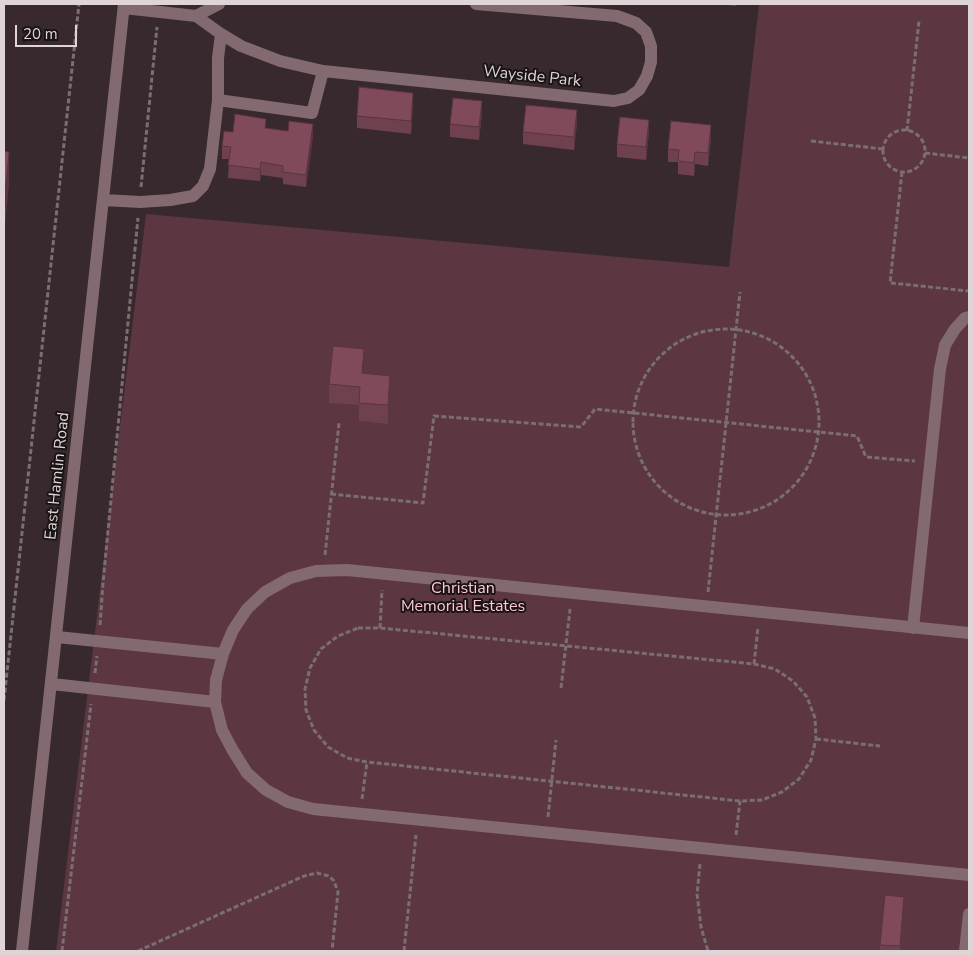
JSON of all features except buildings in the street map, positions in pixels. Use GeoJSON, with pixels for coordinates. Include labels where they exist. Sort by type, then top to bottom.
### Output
{"type":"FeatureCollection","features":[{"type":"Feature","properties":{"kind":"street"},"geometry":{"type":"LineString","coordinates":[[196,16],[218,4]]}},
{"type":"Feature","properties":{"kind":"street","name":"Wayside Park"},"geometry":{"type":"LineString","coordinates":[[124,6],[196,16],[241,46],[273,59],[323,71],[614,102],[628,98],[640,90],[647,76],[651,62],[651,46],[646,32],[636,23],[617,16],[476,4]]}},
{"type":"Feature","properties":{"kind":"street","name":"East Hamlin Road"},"geometry":{"type":"LineString","coordinates":[[22,951],[124,6]]}},
{"type":"Feature","properties":{"kind":"street"},"geometry":{"type":"LineString","coordinates":[[104,200],[140,202],[170,200],[192,196],[203,186],[210,169],[218,100],[218,58],[221,34]]}},
{"type":"Feature","properties":{"kind":"street"},"geometry":{"type":"LineString","coordinates":[[218,100],[312,113],[323,71]]}},
{"type":"Feature","properties":{"kind":"street"},"geometry":{"type":"LineString","coordinates":[[913,628],[940,369],[945,346],[955,329],[965,318],[969,317]]}},
{"type":"Feature","properties":{"kind":"street"},"geometry":{"type":"LineString","coordinates":[[969,633],[347,570],[316,571],[290,578],[265,592],[247,609],[223,654],[216,680],[215,702],[222,730],[247,773],[266,790],[288,802],[313,809],[969,875]]}},
{"type":"Feature","properties":{"kind":"street"},"geometry":{"type":"LineString","coordinates":[[57,637],[223,654]]}},
{"type":"Feature","properties":{"kind":"street"},"geometry":{"type":"LineString","coordinates":[[52,684],[215,702]]}},
{"type":"Feature","properties":{"kind":"street"},"geometry":{"type":"LineString","coordinates":[[965,951],[969,914]]}},
{"type":"Feature","properties":{"kind":"path"},"geometry":{"type":"LineString","coordinates":[[4,700],[79,4]]}},
{"type":"Feature","properties":{"kind":"path"},"geometry":{"type":"LineString","coordinates":[[62,951],[99,642],[103,583],[159,12]]}},
{"type":"Feature","properties":{"kind":"path"},"geometry":{"type":"LineString","coordinates":[[907,131],[919,21]]}},
{"type":"Feature","properties":{"kind":"path"},"geometry":{"type":"LineString","coordinates":[[907,131],[916,134],[921,139],[925,153],[920,165],[909,171],[902,172],[890,167],[884,156],[883,149],[890,136],[896,132],[907,131]]}},
{"type":"Feature","properties":{"kind":"path"},"geometry":{"type":"LineString","coordinates":[[812,141],[883,149]]}},
{"type":"Feature","properties":{"kind":"path"},"geometry":{"type":"LineString","coordinates":[[925,153],[969,158]]}},
{"type":"Feature","properties":{"kind":"path"},"geometry":{"type":"LineString","coordinates":[[902,172],[890,282],[969,291]]}},
{"type":"Feature","properties":{"kind":"path"},"geometry":{"type":"LineString","coordinates":[[707,607],[740,292]]}},
{"type":"Feature","properties":{"kind":"path"},"geometry":{"type":"LineString","coordinates":[[736,329],[762,335],[788,352],[807,375],[818,405],[818,432],[808,467],[788,492],[761,508],[730,516],[699,512],[670,498],[649,475],[636,448],[632,418],[638,388],[653,362],[676,342],[704,330],[736,329]]}},
{"type":"Feature","properties":{"kind":"path"},"geometry":{"type":"LineString","coordinates":[[332,494],[423,503],[434,416],[581,428],[595,409],[857,436],[866,457],[930,463]]}},
{"type":"Feature","properties":{"kind":"path"},"geometry":{"type":"LineString","coordinates":[[324,571],[339,423]]}},
{"type":"Feature","properties":{"kind":"path"},"geometry":{"type":"LineString","coordinates":[[380,628],[382,574]]}},
{"type":"Feature","properties":{"kind":"path"},"geometry":{"type":"LineString","coordinates":[[561,688],[572,593]]}},
{"type":"Feature","properties":{"kind":"path"},"geometry":{"type":"LineString","coordinates":[[754,664],[760,612]]}},
{"type":"Feature","properties":{"kind":"path"},"geometry":{"type":"LineString","coordinates":[[358,628],[380,628],[754,664],[775,669],[793,681],[807,697],[815,718],[816,739],[811,760],[799,779],[782,792],[762,800],[740,801],[367,762],[346,758],[328,746],[314,730],[306,710],[305,689],[310,668],[322,649],[338,636],[358,628]]}},
{"type":"Feature","properties":{"kind":"path"},"geometry":{"type":"LineString","coordinates":[[816,739],[880,746]]}},
{"type":"Feature","properties":{"kind":"path"},"geometry":{"type":"LineString","coordinates":[[547,833],[556,740]]}},
{"type":"Feature","properties":{"kind":"path"},"geometry":{"type":"LineString","coordinates":[[359,814],[367,762]]}},
{"type":"Feature","properties":{"kind":"path"},"geometry":{"type":"LineString","coordinates":[[734,851],[740,801]]}},
{"type":"Feature","properties":{"kind":"path"},"geometry":{"type":"LineString","coordinates":[[404,951],[418,820]]}},
{"type":"Feature","properties":{"kind":"path"},"geometry":{"type":"LineString","coordinates":[[702,848],[697,894],[701,927],[708,951]]}},
{"type":"Feature","properties":{"kind":"path"},"geometry":{"type":"LineString","coordinates":[[138,951],[304,876],[317,872],[329,876],[334,881],[338,892],[332,951]]}},
{"type":"Feature","properties":{"kind":"green space","name":"Christian Memorial Estates"},"geometry":{"type":"Polygon","coordinates":[[[759,4],[969,4],[969,951],[56,951],[146,214],[729,267],[759,4]]]}}]}
